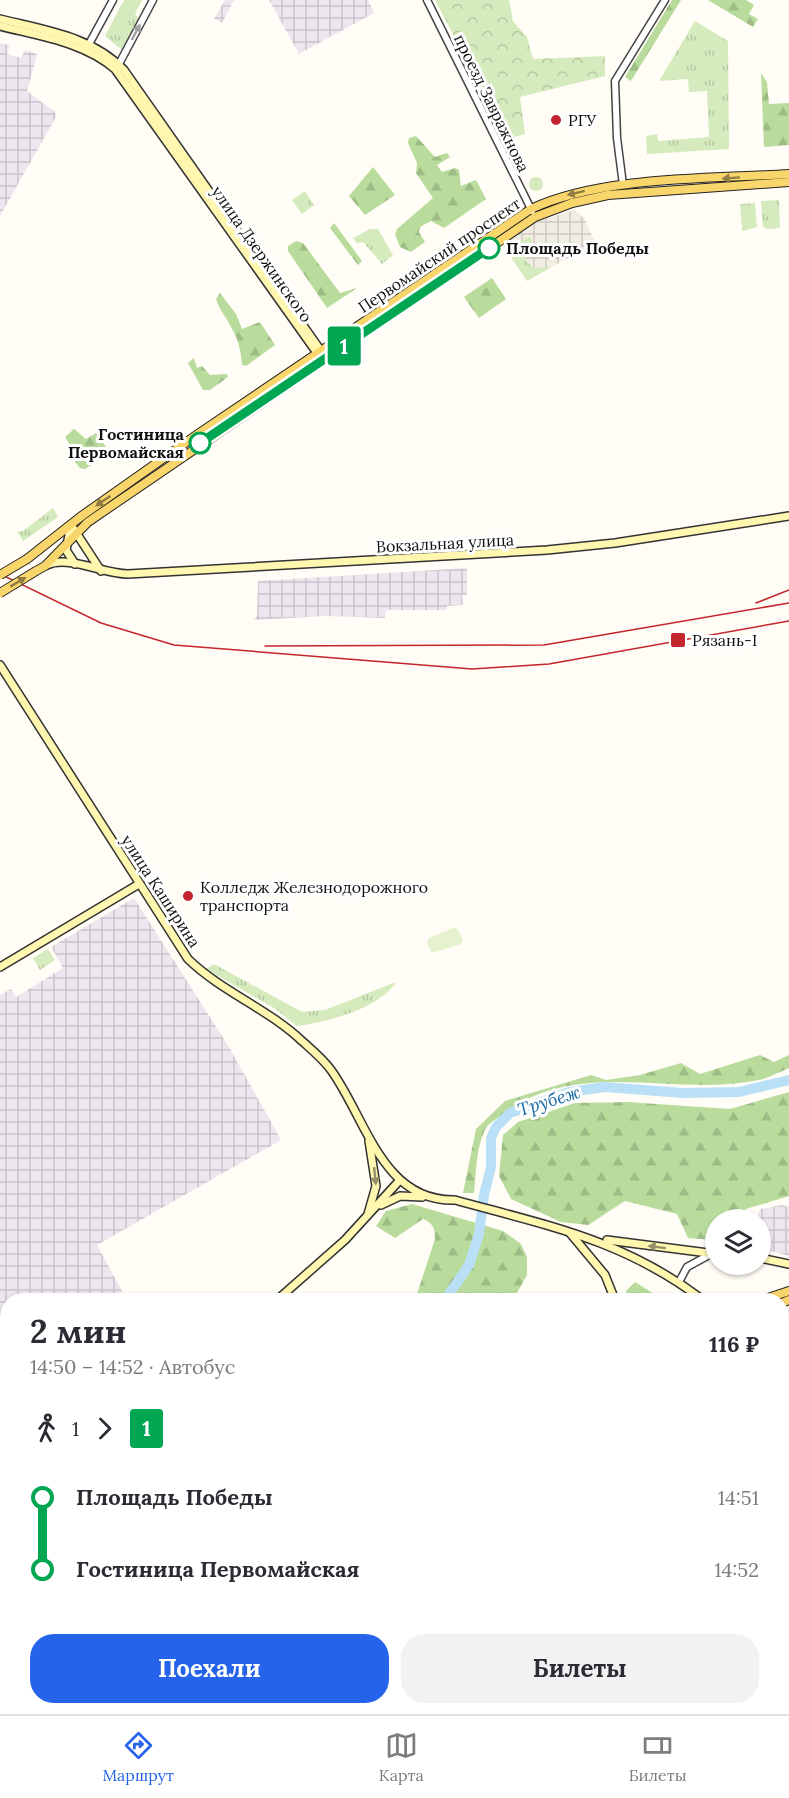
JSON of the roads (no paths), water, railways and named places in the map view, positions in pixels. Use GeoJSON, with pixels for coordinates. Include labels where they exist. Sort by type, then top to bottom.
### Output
{"type":"FeatureCollection","features":[{"type":"Feature","properties":{"kind":"main road","name":"улица Дзержинского"},"geometry":{"type":"LineString","coordinates":[[3,23],[87,47],[117,67],[321,356]]}},
{"type":"Feature","properties":{"kind":"main road","name":"Первомайский проспект"},"geometry":{"type":"LineString","coordinates":[[321,356],[531,209],[570,194],[623,185],[789,174]]}},
{"type":"Feature","properties":{"kind":"main road","name":"Первомайский проспект"},"geometry":{"type":"LineString","coordinates":[[0,575],[73,529],[195,436],[535,217],[572,203],[608,195],[789,182]]}},
{"type":"Feature","properties":{"kind":"main road","name":"Вокзальная улица"},"geometry":{"type":"LineString","coordinates":[[45,566],[56,561],[100,571],[128,574],[529,551],[615,543],[789,516]]}},
{"type":"Feature","properties":{"kind":"main road","name":"Первомайский проспект"},"geometry":{"type":"LineString","coordinates":[[0,593],[45,566],[66,544],[73,529]]}},
{"type":"Feature","properties":{"kind":"main road"},"geometry":{"type":"LineString","coordinates":[[73,529],[100,571]]}},
{"type":"Feature","properties":{"kind":"main road"},"geometry":{"type":"LineString","coordinates":[[66,544],[68,554],[77,565],[87,563],[89,556]]}},
{"type":"Feature","properties":{"kind":"main road","name":"улица Каширина"},"geometry":{"type":"LineString","coordinates":[[0,665],[188,959],[217,983],[273,1015],[322,1059],[399,1181]]}},
{"type":"Feature","properties":{"kind":"main road"},"geometry":{"type":"LineString","coordinates":[[0,968],[139,884]]}},
{"type":"Feature","properties":{"kind":"main road"},"geometry":{"type":"LineString","coordinates":[[366,1218],[376,1186],[367,1132]]}},
{"type":"Feature","properties":{"kind":"main road"},"geometry":{"type":"LineString","coordinates":[[285,1293],[366,1218],[399,1181],[436,1201]]}},
{"type":"Feature","properties":{"kind":"main road"},"geometry":{"type":"LineString","coordinates":[[374,1209],[400,1196],[436,1201],[455,1200],[598,1240],[627,1252],[694,1293]]}},
{"type":"Feature","properties":{"kind":"main road"},"geometry":{"type":"LineString","coordinates":[[568,1231],[605,1275],[612,1293]]}},
{"type":"Feature","properties":{"kind":"main road"},"geometry":{"type":"LineString","coordinates":[[598,1240],[705,1253]]}},
{"type":"Feature","properties":{"kind":"main road"},"geometry":{"type":"LineString","coordinates":[[771,1260],[789,1264]]}},
{"type":"Feature","properties":{"kind":"street"},"geometry":{"type":"LineString","coordinates":[[87,47],[113,0]]}},
{"type":"Feature","properties":{"kind":"street"},"geometry":{"type":"LineString","coordinates":[[117,67],[153,0]]}},
{"type":"Feature","properties":{"kind":"street","name":"проезд Завражнова"},"geometry":{"type":"LineString","coordinates":[[426,0],[535,217]]}},
{"type":"Feature","properties":{"kind":"street"},"geometry":{"type":"LineString","coordinates":[[623,185],[617,138],[615,81],[665,0]]}},
{"type":"Feature","properties":{"kind":"street"},"geometry":{"type":"LineString","coordinates":[[679,1282],[687,1266],[705,1258]]}},
{"type":"Feature","properties":{"kind":"waterway","name":"Трубеж"},"geometry":{"type":"LineString","coordinates":[[450,1293],[469,1265],[479,1234],[484,1195],[491,1167],[491,1138],[496,1127],[510,1113],[569,1092],[605,1087],[683,1093],[739,1092],[789,1080]]}},
{"type":"Feature","properties":{"kind":"railway"},"geometry":{"type":"LineString","coordinates":[[0,574],[101,623],[174,645],[472,669],[549,664],[789,621]]}},
{"type":"Feature","properties":{"kind":"railway"},"geometry":{"type":"LineString","coordinates":[[756,603],[789,590]]}},
{"type":"Feature","properties":{"kind":"railway"},"geometry":{"type":"LineString","coordinates":[[265,646],[544,645],[789,603]]}},
{"type":"Feature","properties":{"kind":"place","name":"РГУ"},"geometry":{"type":"Point","coordinates":[556,120]}},
{"type":"Feature","properties":{"kind":"place","name":"Площадь Победы"},"geometry":{"type":"Point","coordinates":[489,248]}},
{"type":"Feature","properties":{"kind":"place","name":"Гостиница Первомайская"},"geometry":{"type":"Point","coordinates":[200,443]}},
{"type":"Feature","properties":{"kind":"place","name":"Рязань-I"},"geometry":{"type":"Point","coordinates":[678,640]}},
{"type":"Feature","properties":{"kind":"place","name":"Колледж Железнодорожного транспорта"},"geometry":{"type":"Point","coordinates":[188,896]}}]}
